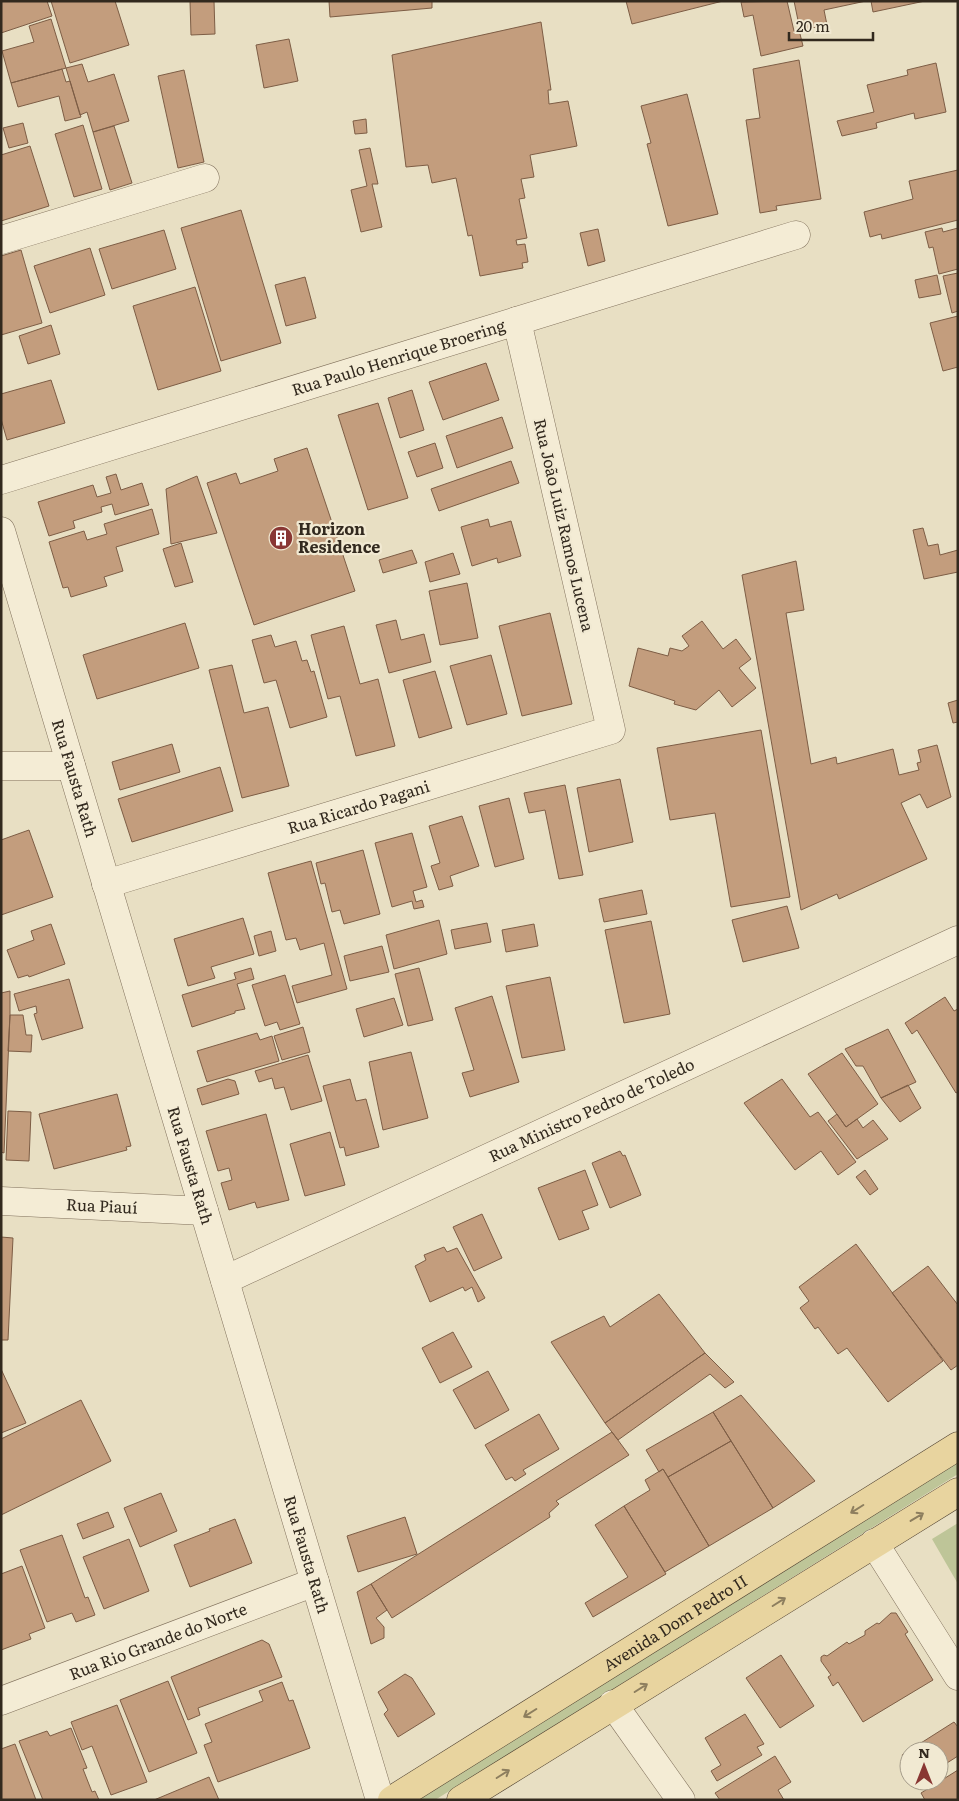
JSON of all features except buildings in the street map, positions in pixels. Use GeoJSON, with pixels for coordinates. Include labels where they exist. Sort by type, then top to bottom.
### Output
{"type":"FeatureCollection","features":[{"type":"Feature","properties":{"kind":"main road","name":"Avenida Dom Pedro II"},"geometry":{"type":"LineString","coordinates":[[392,1800],[958,1446]]}},
{"type":"Feature","properties":{"kind":"main road"},"geometry":{"type":"LineString","coordinates":[[462,1800],[958,1492]]}},
{"type":"Feature","properties":{"kind":"street"},"geometry":{"type":"LineString","coordinates":[[1,240],[205,178]]}},
{"type":"Feature","properties":{"kind":"street","name":"Rua Paulo Henrique Broering"},"geometry":{"type":"LineString","coordinates":[[1,480],[796,235]]}},
{"type":"Feature","properties":{"kind":"street","name":"Rua João Luiz Ramos Lucena"},"geometry":{"type":"LineString","coordinates":[[518,321],[611,730]]}},
{"type":"Feature","properties":{"kind":"street","name":"Rua Fausta Rath"},"geometry":{"type":"LineString","coordinates":[[1,531],[380,1800]]}},
{"type":"Feature","properties":{"kind":"street","name":"Rua Ricardo Pagani"},"geometry":{"type":"LineString","coordinates":[[106,884],[611,730]]}},
{"type":"Feature","properties":{"kind":"street"},"geometry":{"type":"LineString","coordinates":[[1,766],[72,766]]}},
{"type":"Feature","properties":{"kind":"street","name":"Rua Ministro Pedro de Toledo"},"geometry":{"type":"LineString","coordinates":[[224,1280],[958,940]]}},
{"type":"Feature","properties":{"kind":"street","name":"Rua Piauí"},"geometry":{"type":"LineString","coordinates":[[1,1201],[204,1211]]}},
{"type":"Feature","properties":{"kind":"street"},"geometry":{"type":"LineString","coordinates":[[874,1543],[958,1676]]}},
{"type":"Feature","properties":{"kind":"street","name":"Rua Rio Grande do Norte"},"geometry":{"type":"LineString","coordinates":[[1,1701],[315,1582]]}},
{"type":"Feature","properties":{"kind":"street"},"geometry":{"type":"LineString","coordinates":[[614,1704],[681,1800]]}},
{"type":"Feature","properties":{"kind":"green space"},"geometry":{"type":"Polygon","coordinates":[[[958,1461],[958,1474],[435,1800],[415,1800],[958,1461]]]}},
{"type":"Feature","properties":{"kind":"green space"},"geometry":{"type":"Polygon","coordinates":[[[958,1523],[958,1584],[932,1539],[958,1523]]]}},
{"type":"Feature","properties":{"kind":"place","name":"Horizon Residence"},"geometry":{"type":"Point","coordinates":[281,538]}}]}
